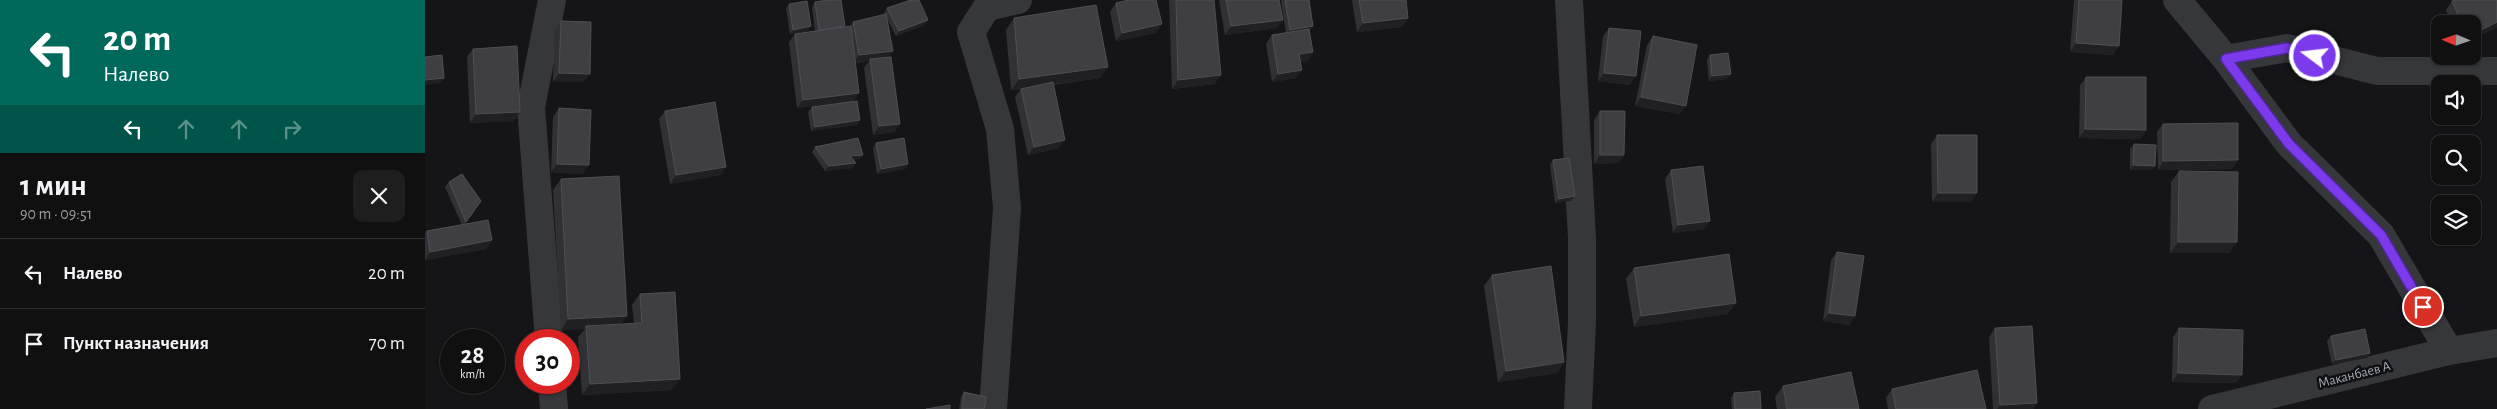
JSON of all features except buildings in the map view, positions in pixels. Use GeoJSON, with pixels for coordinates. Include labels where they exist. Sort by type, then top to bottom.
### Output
{"type":"FeatureCollection","features":[{"type":"Feature","properties":{"kind":"street"},"geometry":{"type":"LineString","coordinates":[[548,329],[531,107],[552,0]]}},
{"type":"Feature","properties":{"kind":"street"},"geometry":{"type":"LineString","coordinates":[[993,409],[1007,208],[1000,129],[971,32],[987,7],[1018,0]]}},
{"type":"Feature","properties":{"kind":"street"},"geometry":{"type":"LineString","coordinates":[[1569,0],[1582,238],[1582,322],[1578,409]]}},
{"type":"Feature","properties":{"kind":"street"},"geometry":{"type":"LineString","coordinates":[[2177,0],[2226,59],[2289,144],[2381,235],[2449,351]]}},
{"type":"Feature","properties":{"kind":"street"},"geometry":{"type":"LineString","coordinates":[[2226,59],[2287,48],[2377,71],[2497,71]]}},
{"type":"Feature","properties":{"kind":"street","name":"Маканбаев А"},"geometry":{"type":"LineString","coordinates":[[2212,409],[2449,351],[2497,343]]}},
{"type":"Feature","properties":{"kind":"street"},"geometry":{"type":"LineString","coordinates":[[553,394],[554,409]]}},
{"type":"Feature","properties":{"kind":"route"},"geometry":{"type":"LineString","coordinates":[[2315,56],[2287,48],[2226,59],[2289,144],[2381,235],[2423,307]]}}]}
